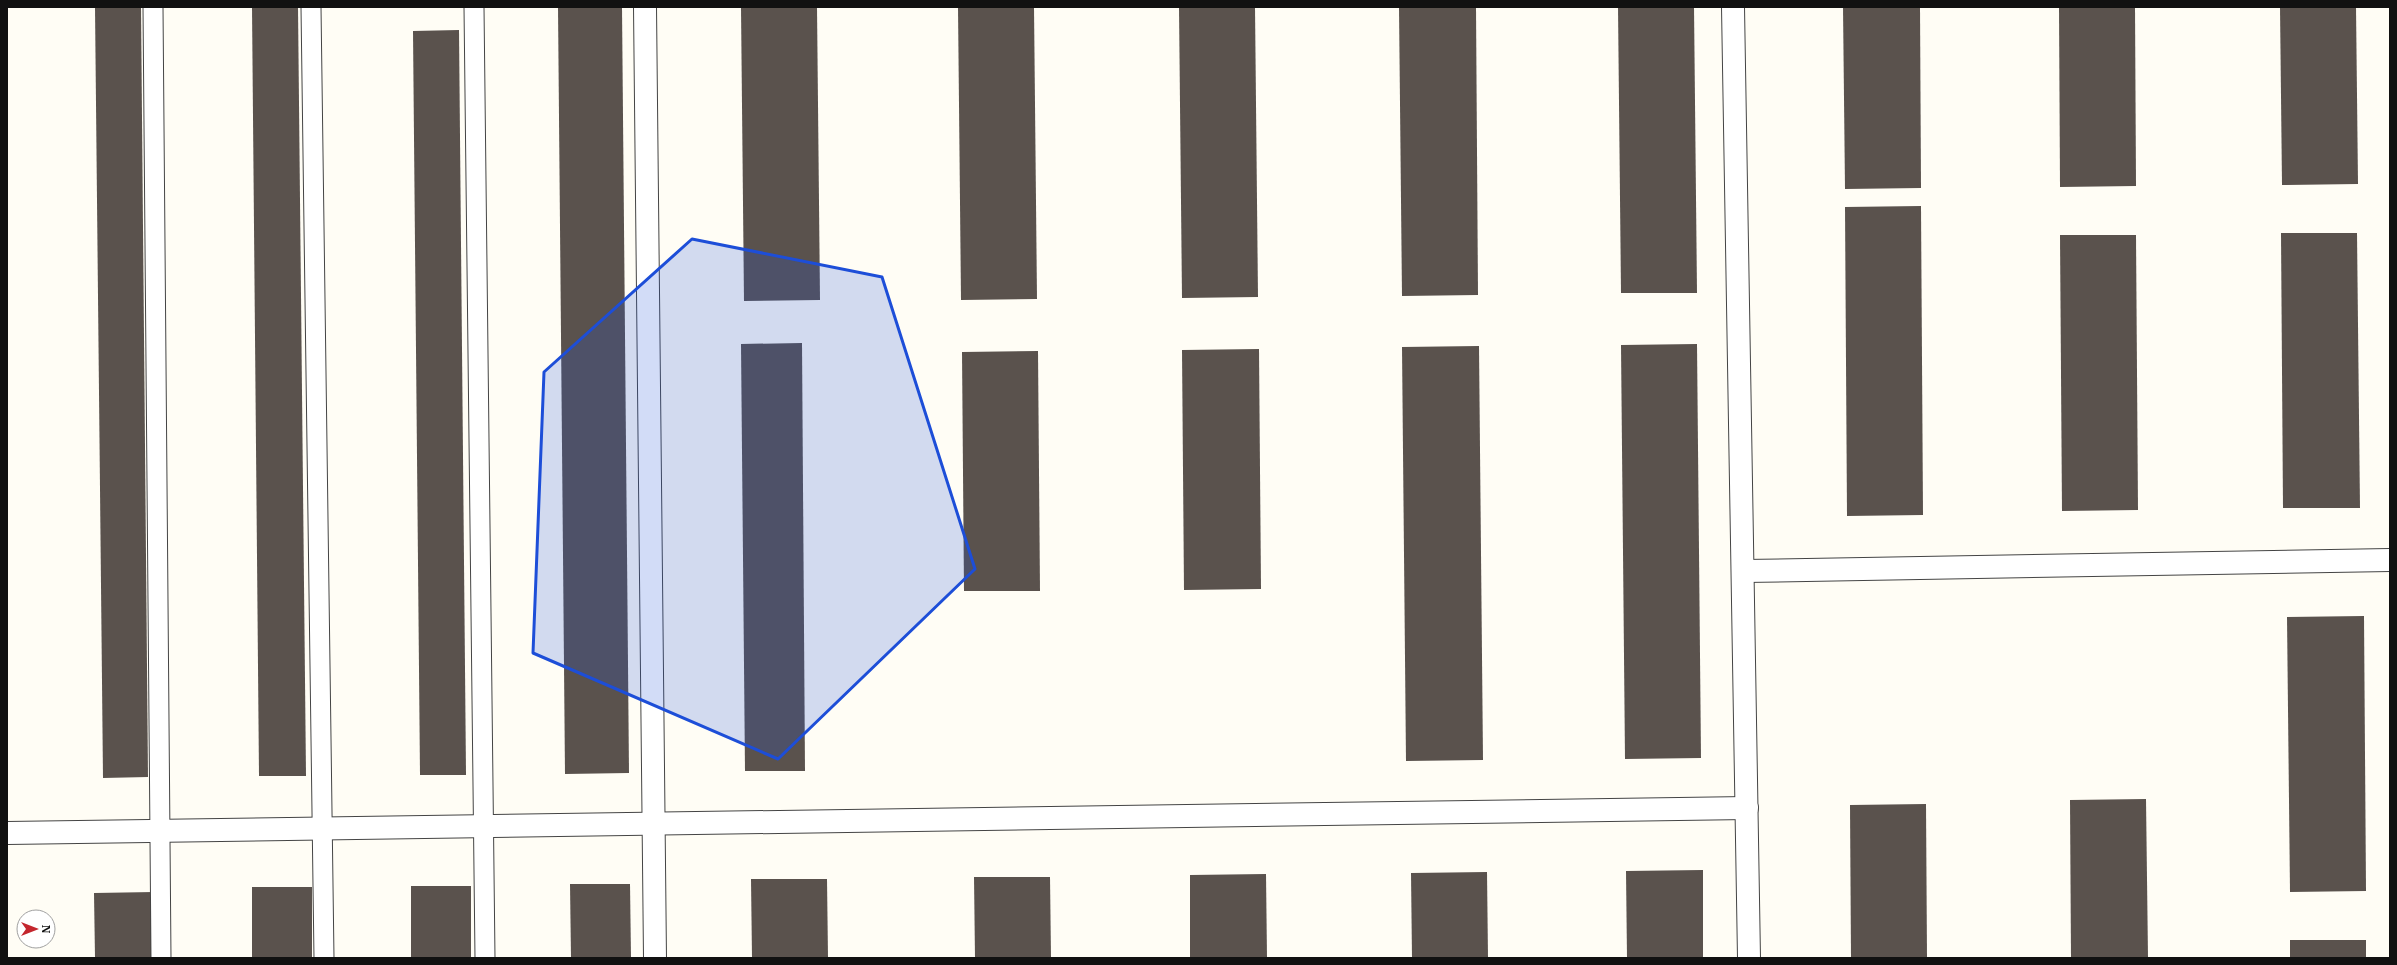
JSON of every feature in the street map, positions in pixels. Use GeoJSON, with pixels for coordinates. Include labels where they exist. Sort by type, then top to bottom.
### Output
{"type":"FeatureCollection","features":[{"type":"Feature","properties":{"kind":"street"},"geometry":{"type":"LineString","coordinates":[[645,7],[655,958]]}},
{"type":"Feature","properties":{"kind":"street"},"geometry":{"type":"LineString","coordinates":[[1734,7],[1749,958]]}},
{"type":"Feature","properties":{"kind":"street"},"geometry":{"type":"LineString","coordinates":[[1744,571],[2390,560]]}},
{"type":"Feature","properties":{"kind":"street"},"geometry":{"type":"LineString","coordinates":[[7,833],[1747,808]]}},
{"type":"Feature","properties":{"kind":"lane"},"geometry":{"type":"LineString","coordinates":[[153,7],[161,958]]}},
{"type":"Feature","properties":{"kind":"lane"},"geometry":{"type":"LineString","coordinates":[[311,7],[324,958]]}},
{"type":"Feature","properties":{"kind":"lane"},"geometry":{"type":"LineString","coordinates":[[474,7],[485,958]]}},
{"type":"Feature","properties":{"kind":"highlighted area"},"geometry":{"type":"Polygon","coordinates":[[[692,239],[882,277],[975,569],[778,759],[533,653],[544,372],[692,239]]]}},
{"type":"Feature","properties":{"kind":"building"},"geometry":{"type":"Polygon","coordinates":[[[95,7],[141,7],[148,777],[103,778],[95,7]]]}},
{"type":"Feature","properties":{"kind":"building"},"geometry":{"type":"Polygon","coordinates":[[[252,7],[298,7],[306,776],[259,776],[252,7]]]}},
{"type":"Feature","properties":{"kind":"building"},"geometry":{"type":"Polygon","coordinates":[[[558,7],[622,7],[629,773],[565,774],[558,7]]]}},
{"type":"Feature","properties":{"kind":"building"},"geometry":{"type":"Polygon","coordinates":[[[741,7],[817,7],[820,300],[744,301],[741,7]]]}},
{"type":"Feature","properties":{"kind":"building"},"geometry":{"type":"Polygon","coordinates":[[[958,7],[1034,7],[1037,299],[961,300],[958,7]]]}},
{"type":"Feature","properties":{"kind":"building"},"geometry":{"type":"Polygon","coordinates":[[[1179,7],[1255,7],[1258,297],[1182,298],[1179,7]]]}},
{"type":"Feature","properties":{"kind":"building"},"geometry":{"type":"Polygon","coordinates":[[[1399,7],[1476,7],[1478,295],[1402,296],[1399,7]]]}},
{"type":"Feature","properties":{"kind":"building"},"geometry":{"type":"Polygon","coordinates":[[[1618,7],[1694,7],[1697,293],[1621,293],[1618,7]]]}},
{"type":"Feature","properties":{"kind":"building"},"geometry":{"type":"Polygon","coordinates":[[[1843,7],[1920,7],[1921,188],[1845,189],[1843,7]]]}},
{"type":"Feature","properties":{"kind":"building"},"geometry":{"type":"Polygon","coordinates":[[[2059,7],[2135,7],[2136,186],[2060,187],[2059,7]]]}},
{"type":"Feature","properties":{"kind":"building"},"geometry":{"type":"Polygon","coordinates":[[[2280,7],[2356,7],[2358,184],[2282,185],[2280,7]]]}},
{"type":"Feature","properties":{"kind":"building"},"geometry":{"type":"Polygon","coordinates":[[[459,30],[466,775],[420,775],[413,31],[459,30]]]}},
{"type":"Feature","properties":{"kind":"building"},"geometry":{"type":"Polygon","coordinates":[[[1921,206],[1923,515],[1847,516],[1845,207],[1921,206]]]}},
{"type":"Feature","properties":{"kind":"building"},"geometry":{"type":"Polygon","coordinates":[[[2281,233],[2357,233],[2360,508],[2283,508],[2281,233]]]}},
{"type":"Feature","properties":{"kind":"building"},"geometry":{"type":"Polygon","coordinates":[[[2060,235],[2136,235],[2138,510],[2062,511],[2060,235]]]}},
{"type":"Feature","properties":{"kind":"building"},"geometry":{"type":"Polygon","coordinates":[[[802,343],[805,771],[745,771],[741,344],[802,343]]]}},
{"type":"Feature","properties":{"kind":"building"},"geometry":{"type":"Polygon","coordinates":[[[1697,344],[1701,758],[1625,759],[1621,345],[1697,344]]]}},
{"type":"Feature","properties":{"kind":"building"},"geometry":{"type":"Polygon","coordinates":[[[1479,346],[1483,760],[1406,761],[1402,347],[1479,346]]]}},
{"type":"Feature","properties":{"kind":"building"},"geometry":{"type":"Polygon","coordinates":[[[1259,349],[1261,589],[1184,590],[1182,350],[1259,349]]]}},
{"type":"Feature","properties":{"kind":"building"},"geometry":{"type":"Polygon","coordinates":[[[1038,351],[1040,591],[964,591],[962,352],[1038,351]]]}},
{"type":"Feature","properties":{"kind":"building"},"geometry":{"type":"Polygon","coordinates":[[[2364,616],[2366,891],[2290,892],[2287,617],[2364,616]]]}},
{"type":"Feature","properties":{"kind":"building"},"geometry":{"type":"Polygon","coordinates":[[[2146,799],[2148,958],[2071,958],[2070,800],[2146,799]]]}},
{"type":"Feature","properties":{"kind":"building"},"geometry":{"type":"Polygon","coordinates":[[[1926,804],[1927,958],[1851,958],[1850,805],[1926,804]]]}},
{"type":"Feature","properties":{"kind":"building"},"geometry":{"type":"Polygon","coordinates":[[[1703,870],[1703,958],[1627,958],[1626,871],[1703,870]]]}},
{"type":"Feature","properties":{"kind":"building"},"geometry":{"type":"Polygon","coordinates":[[[1487,872],[1488,958],[1412,958],[1411,873],[1487,872]]]}},
{"type":"Feature","properties":{"kind":"building"},"geometry":{"type":"Polygon","coordinates":[[[1266,874],[1267,958],[1190,958],[1190,875],[1266,874]]]}},
{"type":"Feature","properties":{"kind":"building"},"geometry":{"type":"Polygon","coordinates":[[[974,877],[1050,877],[1051,958],[975,958],[974,877]]]}},
{"type":"Feature","properties":{"kind":"building"},"geometry":{"type":"Polygon","coordinates":[[[751,879],[827,879],[828,958],[752,958],[751,879]]]}},
{"type":"Feature","properties":{"kind":"building"},"geometry":{"type":"Polygon","coordinates":[[[570,884],[630,884],[631,958],[571,958],[570,884]]]}},
{"type":"Feature","properties":{"kind":"building"},"geometry":{"type":"Polygon","coordinates":[[[411,886],[471,886],[471,958],[411,958],[411,886]]]}},
{"type":"Feature","properties":{"kind":"building"},"geometry":{"type":"Polygon","coordinates":[[[252,887],[312,887],[312,958],[252,958],[252,887]]]}},
{"type":"Feature","properties":{"kind":"building"},"geometry":{"type":"Polygon","coordinates":[[[154,892],[155,958],[95,958],[94,893],[154,892]]]}},
{"type":"Feature","properties":{"kind":"building"},"geometry":{"type":"Polygon","coordinates":[[[2290,940],[2366,940],[2366,958],[2290,958],[2290,940]]]}}]}
